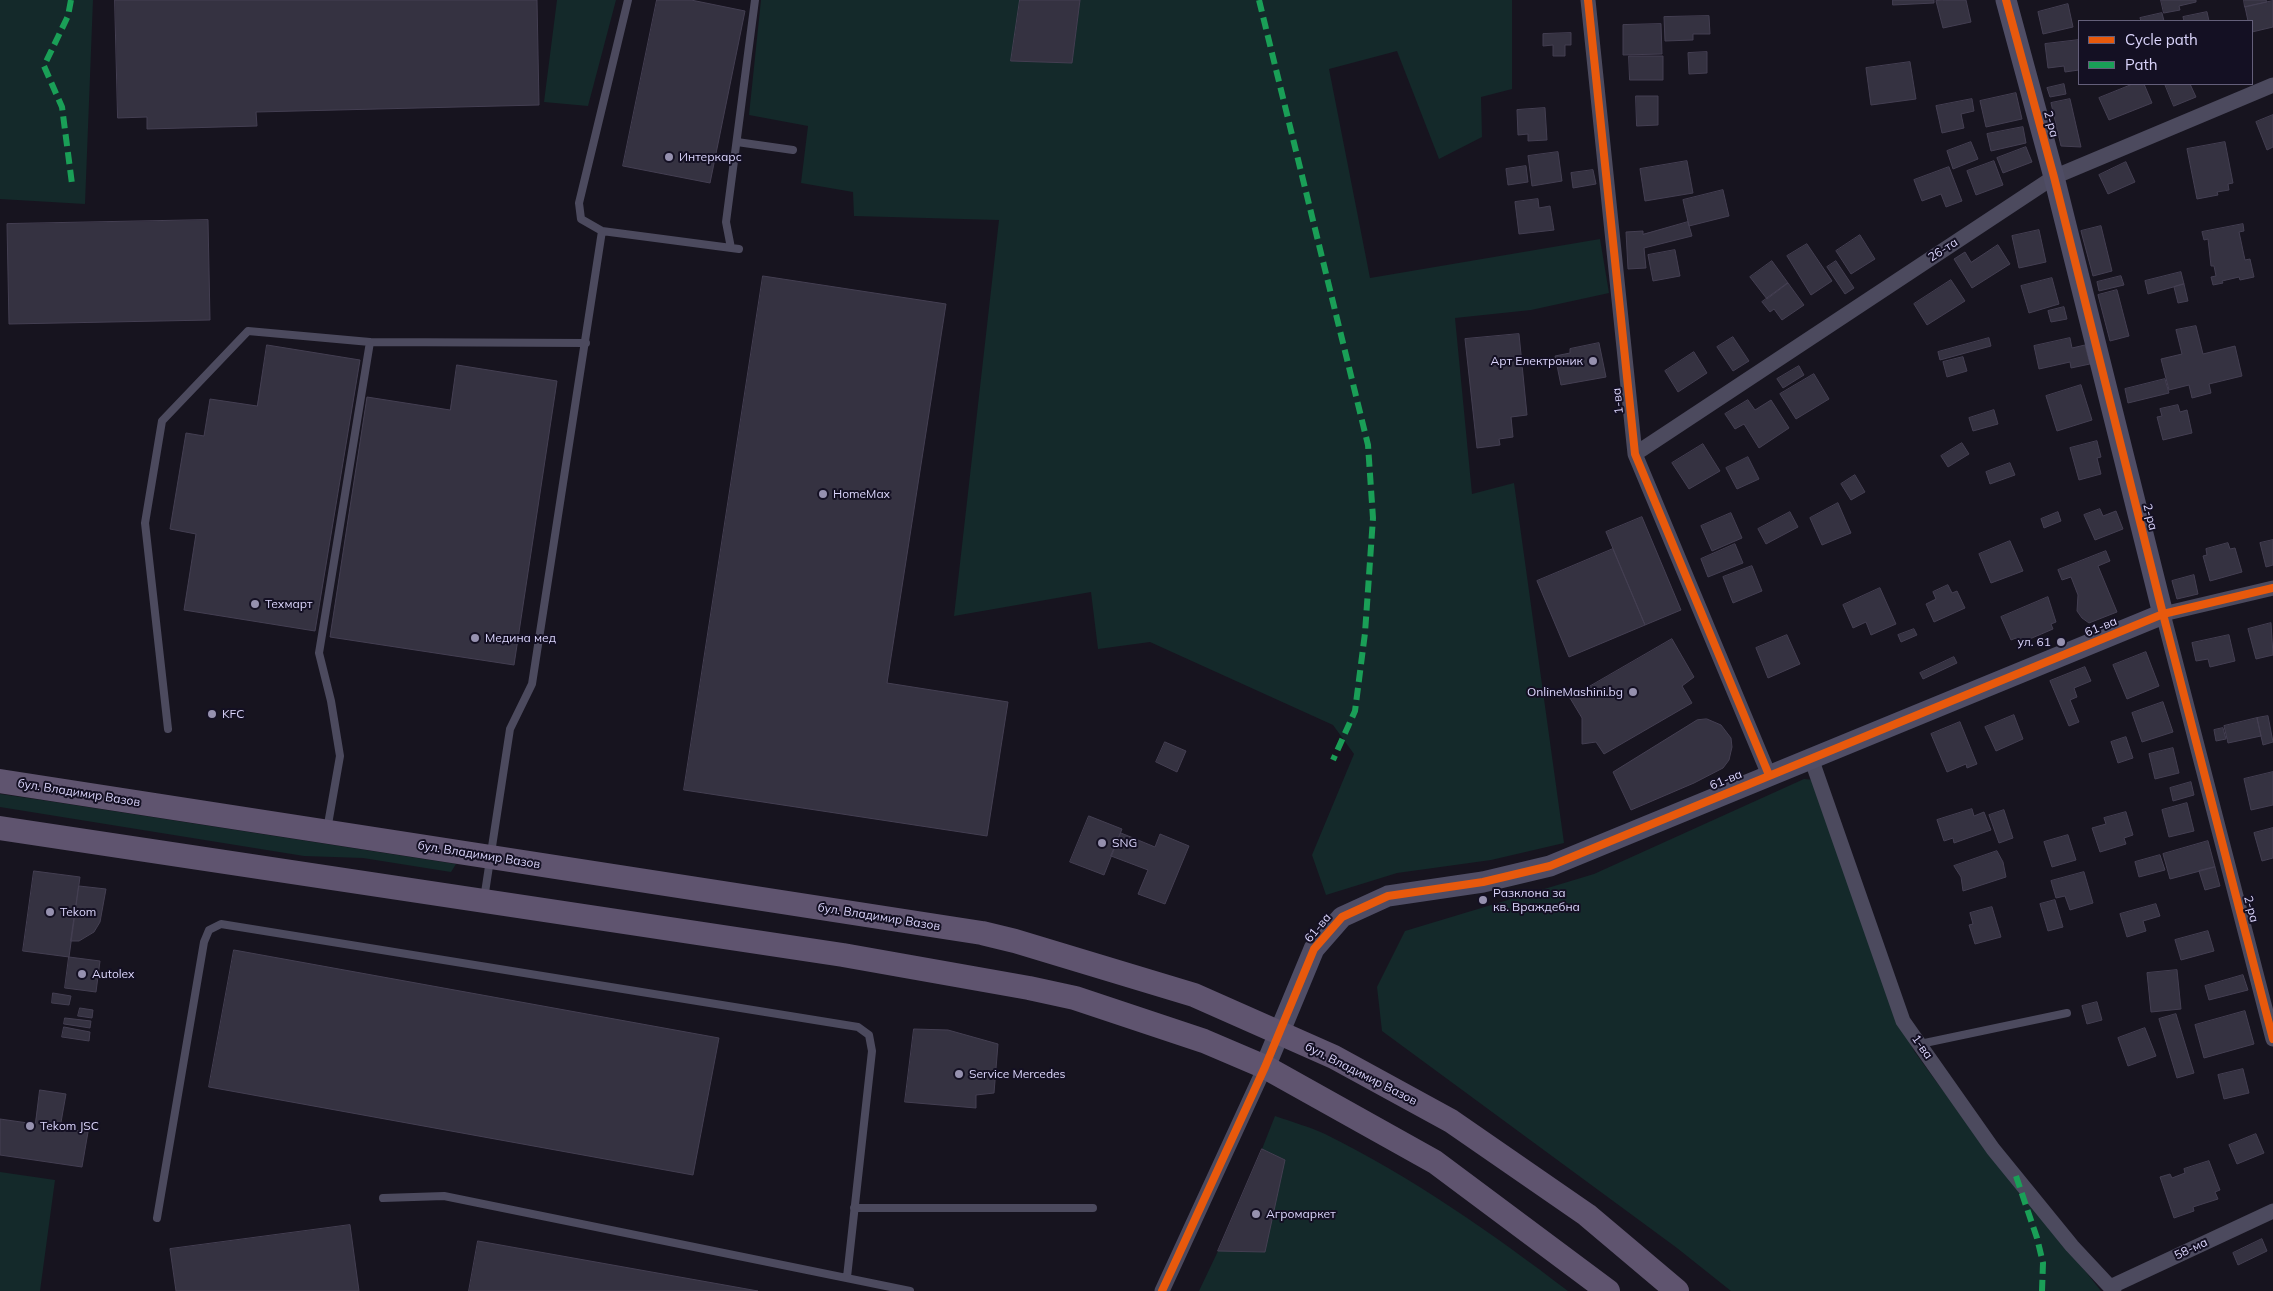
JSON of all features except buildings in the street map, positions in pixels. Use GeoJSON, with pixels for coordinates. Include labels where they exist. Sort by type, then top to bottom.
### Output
{"type":"FeatureCollection","features":[{"type":"Feature","properties":{"kind":"main road","name":"бул. Владимир Вазов"},"geometry":{"type":"LineString","coordinates":[[0,781],[982,933],[1015,941],[1194,995],[1334,1057],[1451,1121],[1587,1215],[1676,1290]]}},
{"type":"Feature","properties":{"kind":"main road"},"geometry":{"type":"LineString","coordinates":[[0,828],[843,955],[1075,998],[1204,1041],[1265,1066],[1435,1162],[1608,1291]]}},
{"type":"Feature","properties":{"kind":"street","name":"1-ва"},"geometry":{"type":"LineString","coordinates":[[1588,0],[1635,454],[1769,775]]}},
{"type":"Feature","properties":{"kind":"street","name":"2-ра"},"geometry":{"type":"LineString","coordinates":[[2006,0],[2054,177],[2162,614],[2273,1039]]}},
{"type":"Feature","properties":{"kind":"street","name":"26-та"},"geometry":{"type":"LineString","coordinates":[[1635,454],[2054,177],[2273,85]]}},
{"type":"Feature","properties":{"kind":"street","name":"61-ва"},"geometry":{"type":"LineString","coordinates":[[1265,1066],[1314,949],[1342,917],[1388,896],[1483,882],[1550,866],[2162,614],[2273,588]]}},
{"type":"Feature","properties":{"kind":"street","name":"1-ва"},"geometry":{"type":"LineString","coordinates":[[1812,758],[1903,1021],[1993,1149],[2072,1246],[2112,1289]]}},
{"type":"Feature","properties":{"kind":"street"},"geometry":{"type":"LineString","coordinates":[[1162,1291],[1265,1066]]}},
{"type":"Feature","properties":{"kind":"street","name":"58-ма"},"geometry":{"type":"LineString","coordinates":[[2112,1289],[2273,1211]]}},
{"type":"Feature","properties":{"kind":"lane"},"geometry":{"type":"LineString","coordinates":[[628,0],[579,203],[581,219],[602,231],[735,248],[726,222],[755,0]]}},
{"type":"Feature","properties":{"kind":"lane"},"geometry":{"type":"LineString","coordinates":[[737,142],[793,150]]}},
{"type":"Feature","properties":{"kind":"lane"},"geometry":{"type":"LineString","coordinates":[[484,902],[510,729],[532,684],[602,231]]}},
{"type":"Feature","properties":{"kind":"lane"},"geometry":{"type":"LineString","coordinates":[[168,729],[145,523],[162,421],[248,331],[370,342],[586,343]]}},
{"type":"Feature","properties":{"kind":"lane"},"geometry":{"type":"LineString","coordinates":[[327,831],[340,756],[331,701],[319,653],[370,342]]}},
{"type":"Feature","properties":{"kind":"lane"},"geometry":{"type":"LineString","coordinates":[[157,1218],[204,942],[209,930],[221,924],[858,1027],[869,1035],[872,1050],[847,1276]]}},
{"type":"Feature","properties":{"kind":"lane"},"geometry":{"type":"LineString","coordinates":[[1920,1044],[2067,1013]]}},
{"type":"Feature","properties":{"kind":"lane"},"geometry":{"type":"LineString","coordinates":[[383,1198],[444,1196],[847,1276],[885,1288],[910,1291]]}},
{"type":"Feature","properties":{"kind":"lane"},"geometry":{"type":"LineString","coordinates":[[854,1208],[1093,1208]]}},
{"type":"Feature","properties":{"kind":"green space"},"geometry":{"type":"Polygon","coordinates":[[[0,0],[93,0],[85,204],[0,199],[0,0]]]}},
{"type":"Feature","properties":{"kind":"green space"},"geometry":{"type":"Polygon","coordinates":[[[557,0],[616,0],[588,106],[544,102],[557,0]]]}},
{"type":"Feature","properties":{"kind":"green space"},"geometry":{"type":"Polygon","coordinates":[[[761,0],[1020,0],[1012,61],[1072,63],[1080,0],[1512,0],[1512,89],[1481,97],[1482,137],[1439,159],[1397,51],[1329,69],[1370,278],[1600,239],[1609,293],[1531,310],[1455,318],[1472,494],[1514,483],[1564,843],[1491,860],[1397,873],[1326,895],[1312,855],[1354,754],[1333,725],[1150,642],[1098,649],[1091,592],[954,616],[999,220],[854,216],[853,192],[801,183],[808,126],[749,115],[761,0]]]}},
{"type":"Feature","properties":{"kind":"green space"},"geometry":{"type":"Polygon","coordinates":[[[1804,779],[1814,780],[1894,1011],[1914,1051],[2101,1291],[1731,1291],[1677,1248],[1382,1031],[1377,987],[1405,931],[1594,874],[1804,779]]]}},
{"type":"Feature","properties":{"kind":"green space"},"geometry":{"type":"Polygon","coordinates":[[[0,794],[456,864],[451,872],[363,858],[304,856],[0,807],[0,794]]]}},
{"type":"Feature","properties":{"kind":"green space"},"geometry":{"type":"Polygon","coordinates":[[[1275,1116],[1325,1134],[1420,1187],[1481,1227],[1568,1291],[1199,1291],[1218,1251],[1284,1160],[1262,1149],[1275,1116]]]}},
{"type":"Feature","properties":{"kind":"green space"},"geometry":{"type":"Polygon","coordinates":[[[0,1172],[55,1180],[40,1291],[0,1291],[0,1172]]]}},
{"type":"Feature","properties":{"kind":"marked path"},"geometry":{"type":"LineString","coordinates":[[71,0],[68,16],[44,66],[62,107],[72,184]]}},
{"type":"Feature","properties":{"kind":"marked path"},"geometry":{"type":"LineString","coordinates":[[1259,0],[1368,445],[1373,518],[1365,633],[1355,711],[1333,760]]}},
{"type":"Feature","properties":{"kind":"marked path"},"geometry":{"type":"LineString","coordinates":[[2016,1176],[2037,1238],[2043,1263],[2042,1291]]}},
{"type":"Feature","properties":{"kind":"cycle path"},"geometry":{"type":"LineString","coordinates":[[1588,0],[1635,454],[1769,775]]}},
{"type":"Feature","properties":{"kind":"cycle path"},"geometry":{"type":"LineString","coordinates":[[2006,0],[2054,177],[2163,614],[2273,1039]]}},
{"type":"Feature","properties":{"kind":"cycle path"},"geometry":{"type":"LineString","coordinates":[[1162,1291],[1265,1067],[1314,949],[1342,917],[1388,896],[1483,882],[1550,866],[2163,614],[2273,588]]}},
{"type":"Feature","properties":{"kind":"place","name":"Интеркарс"},"geometry":{"type":"Point","coordinates":[669,157]}},
{"type":"Feature","properties":{"kind":"place","name":"Арт Електроник"},"geometry":{"type":"Point","coordinates":[1593,361]}},
{"type":"Feature","properties":{"kind":"place","name":"HomeMax"},"geometry":{"type":"Point","coordinates":[823,494]}},
{"type":"Feature","properties":{"kind":"place","name":"Техмарт"},"geometry":{"type":"Point","coordinates":[255,604]}},
{"type":"Feature","properties":{"kind":"place","name":"Медина мед"},"geometry":{"type":"Point","coordinates":[475,638]}},
{"type":"Feature","properties":{"kind":"place","name":"ул. 61"},"geometry":{"type":"Point","coordinates":[2061,642]}},
{"type":"Feature","properties":{"kind":"place","name":"ОnlineMashini.bg"},"geometry":{"type":"Point","coordinates":[1633,692]}},
{"type":"Feature","properties":{"kind":"place","name":"KFC"},"geometry":{"type":"Point","coordinates":[212,714]}},
{"type":"Feature","properties":{"kind":"place","name":"SNG"},"geometry":{"type":"Point","coordinates":[1102,843]}},
{"type":"Feature","properties":{"kind":"place","name":"Разклона за кв. Враждебна"},"geometry":{"type":"Point","coordinates":[1483,900]}},
{"type":"Feature","properties":{"kind":"place","name":"Tekom"},"geometry":{"type":"Point","coordinates":[50,912]}},
{"type":"Feature","properties":{"kind":"place","name":"Autolex"},"geometry":{"type":"Point","coordinates":[82,974]}},
{"type":"Feature","properties":{"kind":"place","name":"Service Mercedes"},"geometry":{"type":"Point","coordinates":[959,1074]}},
{"type":"Feature","properties":{"kind":"place","name":"Tekom JSC"},"geometry":{"type":"Point","coordinates":[30,1126]}},
{"type":"Feature","properties":{"kind":"place","name":"Агромаркет"},"geometry":{"type":"Point","coordinates":[1256,1214]}}]}
